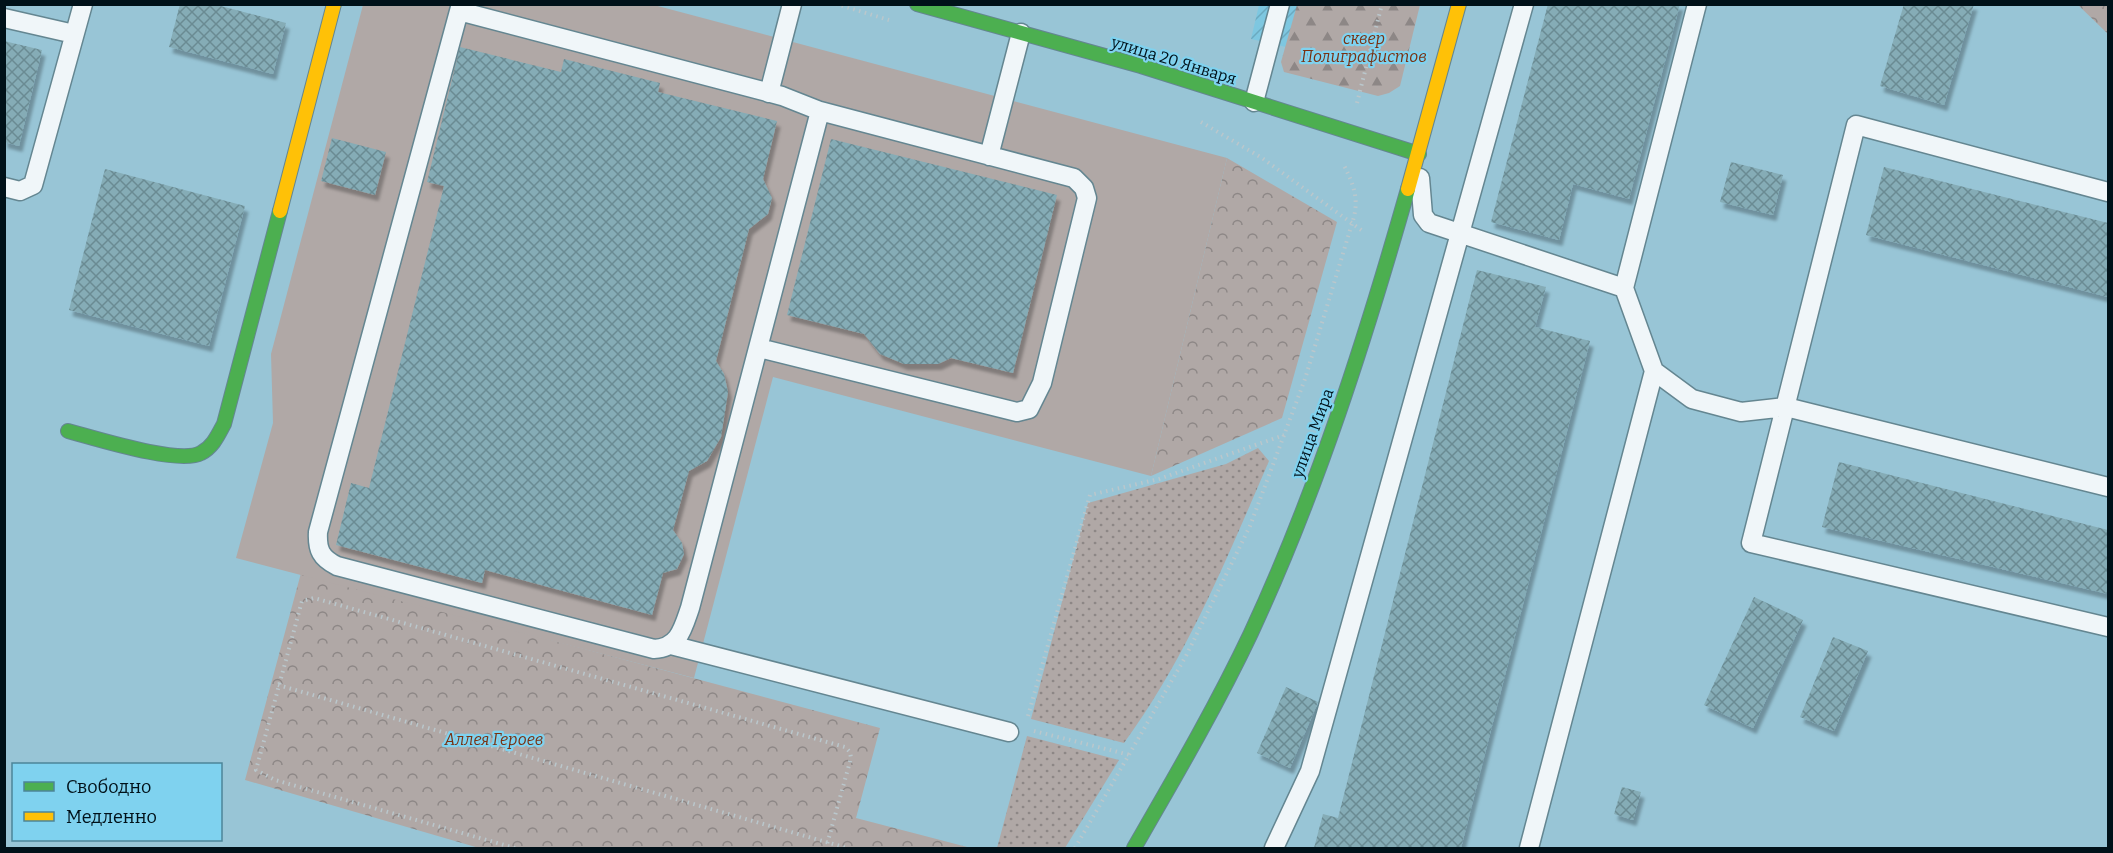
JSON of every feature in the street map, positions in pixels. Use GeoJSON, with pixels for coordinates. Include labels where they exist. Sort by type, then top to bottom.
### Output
{"type":"FeatureCollection","features":[{"type":"Feature","properties":{"kind":"street"},"geometry":{"type":"LineString","coordinates":[[68,431],[172,456],[196,457],[212,446],[224,424],[334,4]]}},
{"type":"Feature","properties":{"kind":"street","name":"улица 20 Января"},"geometry":{"type":"LineString","coordinates":[[917,4],[1141,66],[1419,154]]}},
{"type":"Feature","properties":{"kind":"street","name":"улица Мира"},"geometry":{"type":"LineString","coordinates":[[1134,849],[1220,695],[1280,565],[1341,404],[1419,154],[1459,4]]}},
{"type":"Feature","properties":{"kind":"lane"},"geometry":{"type":"LineString","coordinates":[[4,187],[20,191],[33,185],[83,4]]}},
{"type":"Feature","properties":{"kind":"lane"},"geometry":{"type":"LineString","coordinates":[[770,93],[792,4]]}},
{"type":"Feature","properties":{"kind":"lane"},"geometry":{"type":"LineString","coordinates":[[1254,102],[1280,4]]}},
{"type":"Feature","properties":{"kind":"lane"},"geometry":{"type":"LineString","coordinates":[[1274,849],[1310,771],[1524,4]]}},
{"type":"Feature","properties":{"kind":"lane"},"geometry":{"type":"LineString","coordinates":[[1697,4],[1624,288],[1654,371],[1692,399],[1741,412],[1785,407],[2109,487]]}},
{"type":"Feature","properties":{"kind":"lane"},"geometry":{"type":"LineString","coordinates":[[759,348],[1017,412],[1029,409],[1042,383],[1087,198],[1084,188],[1074,178],[820,111],[770,93],[460,8],[318,532],[317,547],[324,560],[337,566],[654,649],[670,645],[1017,730]]}},
{"type":"Feature","properties":{"kind":"lane"},"geometry":{"type":"LineString","coordinates":[[4,18],[74,34]]}},
{"type":"Feature","properties":{"kind":"lane"},"geometry":{"type":"LineString","coordinates":[[989,156],[1021,33]]}},
{"type":"Feature","properties":{"kind":"lane"},"geometry":{"type":"LineString","coordinates":[[670,645],[682,631],[690,608],[820,111]]}},
{"type":"Feature","properties":{"kind":"lane"},"geometry":{"type":"LineString","coordinates":[[2109,192],[1856,125],[1751,543],[2109,627]]}},
{"type":"Feature","properties":{"kind":"lane"},"geometry":{"type":"LineString","coordinates":[[1419,154],[1423,215],[1429,223],[1624,288]]}},
{"type":"Feature","properties":{"kind":"lane"},"geometry":{"type":"LineString","coordinates":[[1529,849],[1654,371]]}},
{"type":"Feature","properties":{"kind":"path"},"geometry":{"type":"LineString","coordinates":[[836,4],[891,21]]}},
{"type":"Feature","properties":{"kind":"path"},"geometry":{"type":"LineString","coordinates":[[1356,106],[1382,4]]}},
{"type":"Feature","properties":{"kind":"path"},"geometry":{"type":"LineString","coordinates":[[1194,117],[1262,158],[1364,232]]}},
{"type":"Feature","properties":{"kind":"path"},"geometry":{"type":"LineString","coordinates":[[1076,849],[1186,656],[1250,526],[1305,379],[1357,204],[1354,185],[1343,164],[1342,156]]}},
{"type":"Feature","properties":{"kind":"path"},"geometry":{"type":"LineString","coordinates":[[1028,717],[1090,495],[1159,479],[1284,435]]}},
{"type":"Feature","properties":{"kind":"path"},"geometry":{"type":"LineString","coordinates":[[515,849],[262,776],[256,770],[302,601],[314,598],[845,747],[850,752],[851,758],[826,849]]}},
{"type":"Feature","properties":{"kind":"path"},"geometry":{"type":"LineString","coordinates":[[278,685],[847,849]]}},
{"type":"Feature","properties":{"kind":"path"},"geometry":{"type":"LineString","coordinates":[[1017,730],[1130,755]]}},
{"type":"Feature","properties":{"kind":"shaded area"},"geometry":{"type":"Polygon","coordinates":[[[1259,5],[1367,5],[1296,11],[1286,47],[1251,39],[1259,5]]]}},
{"type":"Feature","properties":{"kind":"green space"},"geometry":{"type":"Polygon","coordinates":[[[363,5],[654,5],[1227,158],[1151,476],[773,377],[694,678],[236,558],[273,423],[271,354],[363,5]]]}},
{"type":"Feature","properties":{"kind":"green space","name":"сквер Полиграфистов"},"geometry":{"type":"Polygon","coordinates":[[[1297,5],[1420,5],[1400,86],[1389,93],[1378,96],[1284,72],[1281,62],[1297,5]]]}},
{"type":"Feature","properties":{"kind":"green space"},"geometry":{"type":"Polygon","coordinates":[[[2078,5],[2108,5],[2108,34],[2078,5]]]}},
{"type":"Feature","properties":{"kind":"green space"},"geometry":{"type":"Polygon","coordinates":[[[1227,158],[1337,222],[1282,418],[1151,476],[1227,158]]]}},
{"type":"Feature","properties":{"kind":"green space"},"geometry":{"type":"Polygon","coordinates":[[[1258,448],[1269,461],[1221,570],[1167,676],[1124,743],[1031,719],[1088,503],[1226,464],[1258,448]]]}},
{"type":"Feature","properties":{"kind":"green space","name":"Аллея Героев"},"geometry":{"type":"Polygon","coordinates":[[[301,573],[880,728],[856,818],[971,848],[479,848],[245,780],[301,573]]]}},
{"type":"Feature","properties":{"kind":"green space"},"geometry":{"type":"Polygon","coordinates":[[[1027,736],[1119,760],[1065,848],[997,848],[1027,736]]]}},
{"type":"Feature","properties":{"kind":"building"},"geometry":{"type":"Polygon","coordinates":[[[180,4],[213,4],[286,23],[273,74],[169,47],[180,4]]]}},
{"type":"Feature","properties":{"kind":"building"},"geometry":{"type":"Polygon","coordinates":[[[1548,4],[1680,4],[1629,199],[1573,184],[1559,240],[1491,222],[1548,4]]]}},
{"type":"Feature","properties":{"kind":"building"},"geometry":{"type":"Polygon","coordinates":[[[1904,4],[1974,4],[1944,105],[1880,86],[1904,4]]]}},
{"type":"Feature","properties":{"kind":"building"},"geometry":{"type":"Polygon","coordinates":[[[4,41],[42,50],[19,146],[4,142],[4,41]]]}},
{"type":"Feature","properties":{"kind":"building"},"geometry":{"type":"Polygon","coordinates":[[[460,47],[561,72],[564,59],[660,83],[658,92],[777,121],[763,179],[772,198],[768,214],[749,229],[716,361],[724,374],[728,392],[721,437],[707,461],[689,471],[673,530],[682,543],[684,554],[677,569],[663,573],[652,615],[485,570],[482,583],[336,545],[351,483],[369,488],[444,186],[427,182],[460,47]]]}},
{"type":"Feature","properties":{"kind":"building"},"geometry":{"type":"Polygon","coordinates":[[[332,138],[386,152],[375,195],[321,181],[332,138]]]}},
{"type":"Feature","properties":{"kind":"building"},"geometry":{"type":"Polygon","coordinates":[[[831,139],[1057,195],[1013,373],[951,358],[938,364],[904,364],[880,354],[864,334],[787,315],[831,139]]]}},
{"type":"Feature","properties":{"kind":"building"},"geometry":{"type":"Polygon","coordinates":[[[1731,162],[1783,175],[1773,215],[1720,202],[1731,162]]]}},
{"type":"Feature","properties":{"kind":"building"},"geometry":{"type":"Polygon","coordinates":[[[1884,167],[2108,223],[2108,297],[1866,235],[1884,167]]]}},
{"type":"Feature","properties":{"kind":"building"},"geometry":{"type":"Polygon","coordinates":[[[105,169],[245,206],[209,346],[69,310],[105,169]]]}},
{"type":"Feature","properties":{"kind":"building"},"geometry":{"type":"Polygon","coordinates":[[[1477,270],[1546,287],[1535,327],[1590,341],[1461,848],[1314,848],[1323,814],[1338,818],[1477,270]]]}},
{"type":"Feature","properties":{"kind":"building"},"geometry":{"type":"Polygon","coordinates":[[[1839,462],[2108,530],[2108,594],[1822,527],[1839,462]]]}},
{"type":"Feature","properties":{"kind":"building"},"geometry":{"type":"Polygon","coordinates":[[[1754,597],[1803,620],[1753,728],[1704,705],[1754,597]]]}},
{"type":"Feature","properties":{"kind":"building"},"geometry":{"type":"Polygon","coordinates":[[[1833,637],[1868,651],[1834,731],[1800,717],[1833,637]]]}},
{"type":"Feature","properties":{"kind":"building"},"geometry":{"type":"Polygon","coordinates":[[[1286,687],[1318,702],[1290,768],[1257,753],[1286,687]]]}},
{"type":"Feature","properties":{"kind":"building"},"geometry":{"type":"Polygon","coordinates":[[[1622,787],[1641,792],[1633,820],[1614,814],[1622,787]]]}},
{"type":"Feature","properties":{"kind":"traffic: fast"},"geometry":{"type":"LineString","coordinates":[[917,4],[1141,66],[1419,154]]}},
{"type":"Feature","properties":{"kind":"traffic: fast"},"geometry":{"type":"LineString","coordinates":[[1134,848],[1224,688],[1275,579],[1338,414],[1375,302],[1408,189]]}},
{"type":"Feature","properties":{"kind":"traffic: fast"},"geometry":{"type":"LineString","coordinates":[[68,431],[136,449],[175,456],[190,456],[201,453],[209,447],[224,424],[280,211]]}},
{"type":"Feature","properties":{"kind":"traffic: slow"},"geometry":{"type":"LineString","coordinates":[[280,211],[334,4]]}},
{"type":"Feature","properties":{"kind":"traffic: slow"},"geometry":{"type":"LineString","coordinates":[[1408,189],[1459,4]]}}]}
